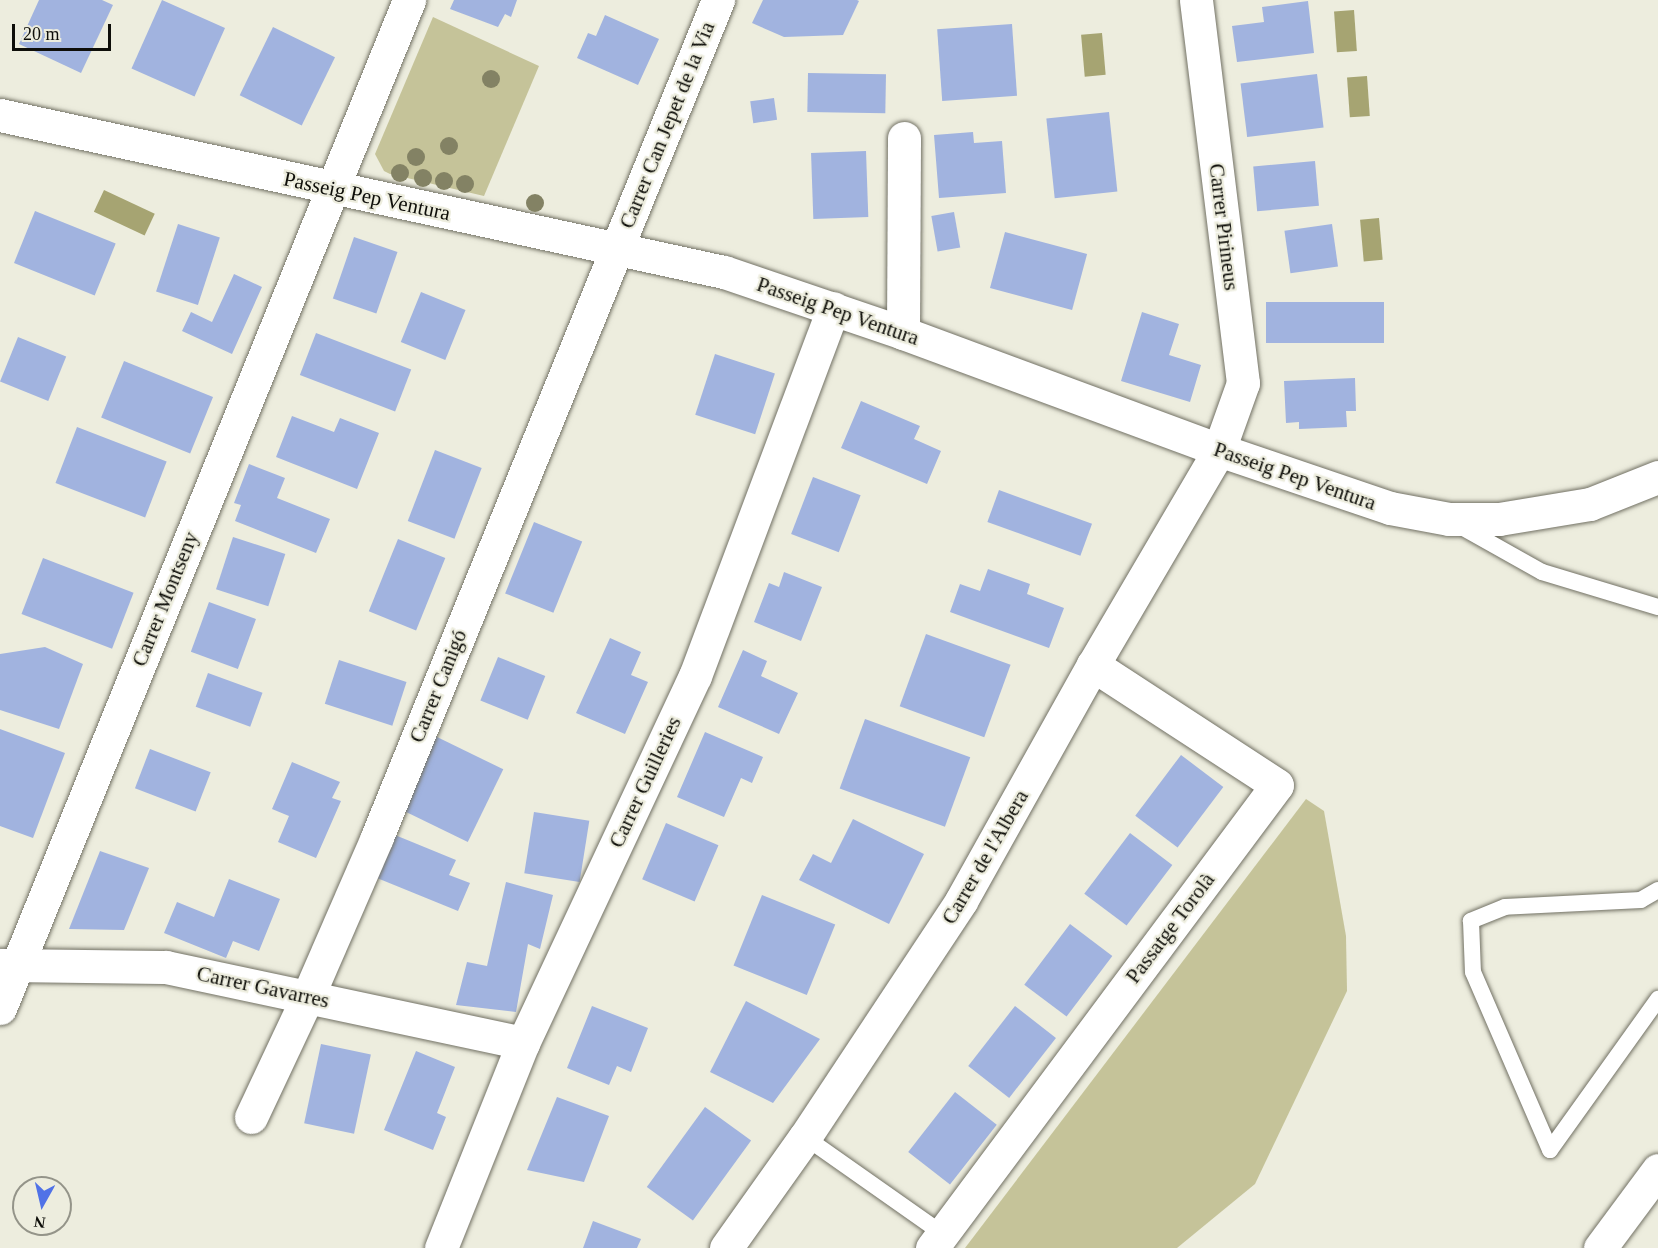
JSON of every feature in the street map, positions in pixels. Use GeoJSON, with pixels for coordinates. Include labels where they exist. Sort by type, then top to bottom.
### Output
{"type":"FeatureCollection","features":[{"type":"Feature","properties":{"kind":"main road","name":"Carrer Montseny"},"geometry":{"type":"LineString","coordinates":[[0,1008],[9,966],[409,0]]}},
{"type":"Feature","properties":{"kind":"main road","name":"Carrer Can Jepet de la Via"},"geometry":{"type":"LineString","coordinates":[[615,250],[718,0]]}},
{"type":"Feature","properties":{"kind":"main road","name":"Carrer Pirineus"},"geometry":{"type":"LineString","coordinates":[[1196,0],[1243,383],[1219,450]]}},
{"type":"Feature","properties":{"kind":"main road","name":"Passeig Pep Ventura"},"geometry":{"type":"LineString","coordinates":[[0,115],[331,189],[724,272],[833,308],[1219,450],[1390,508],[1449,519],[1499,519],[1590,504],[1658,477]]}},
{"type":"Feature","properties":{"kind":"main road"},"geometry":{"type":"LineString","coordinates":[[903,333],[904,138]]}},
{"type":"Feature","properties":{"kind":"main road","name":"Carrer Canigó"},"geometry":{"type":"LineString","coordinates":[[251,1117],[308,996],[377,837],[615,250]]}},
{"type":"Feature","properties":{"kind":"main road","name":"Carrer Guilleries"},"geometry":{"type":"LineString","coordinates":[[441,1248],[523,1043],[695,676],[833,308]]}},
{"type":"Feature","properties":{"kind":"main road","name":"Carrer de l'Albera"},"geometry":{"type":"LineString","coordinates":[[726,1248],[805,1137],[961,901],[1093,665],[1219,450]]}},
{"type":"Feature","properties":{"kind":"main road","name":"Passatge Torolà"},"geometry":{"type":"LineString","coordinates":[[938,1241],[1277,785],[1093,665]]}},
{"type":"Feature","properties":{"kind":"main road","name":"Carrer Gavarres"},"geometry":{"type":"LineString","coordinates":[[9,966],[166,967],[523,1043]]}},
{"type":"Feature","properties":{"kind":"main road"},"geometry":{"type":"LineString","coordinates":[[1600,1248],[1658,1170]]}},
{"type":"Feature","properties":{"kind":"lane"},"geometry":{"type":"LineString","coordinates":[[1449,519],[1542,572],[1658,607]]}},
{"type":"Feature","properties":{"kind":"lane"},"geometry":{"type":"LineString","coordinates":[[1658,890],[1641,900],[1505,907],[1471,921],[1473,972],[1550,1150],[1658,999]]}},
{"type":"Feature","properties":{"kind":"lane"},"geometry":{"type":"LineString","coordinates":[[805,1137],[938,1241]]}},
{"type":"Feature","properties":{"kind":"shaded area"},"geometry":{"type":"Polygon","coordinates":[[[1354,10],[1357,51],[1337,52],[1334,11],[1354,10]]]}},
{"type":"Feature","properties":{"kind":"shaded area"},"geometry":{"type":"Polygon","coordinates":[[[433,17],[539,66],[484,196],[390,174],[384,171],[375,154],[433,17]]]}},
{"type":"Feature","properties":{"kind":"shaded area"},"geometry":{"type":"Polygon","coordinates":[[[1102,33],[1106,75],[1085,77],[1081,35],[1102,33]]]}},
{"type":"Feature","properties":{"kind":"shaded area"},"geometry":{"type":"Polygon","coordinates":[[[1367,76],[1370,116],[1350,117],[1347,77],[1367,76]]]}},
{"type":"Feature","properties":{"kind":"shaded area"},"geometry":{"type":"Polygon","coordinates":[[[104,190],[155,214],[145,235],[94,212],[104,190]]]}},
{"type":"Feature","properties":{"kind":"shaded area"},"geometry":{"type":"Polygon","coordinates":[[[1379,218],[1383,260],[1364,261],[1360,220],[1379,218]]]}},
{"type":"Feature","properties":{"kind":"shaded area"},"geometry":{"type":"Polygon","coordinates":[[[1306,799],[1324,811],[1346,936],[1347,991],[1255,1184],[1177,1248],[965,1248],[1306,799]]]}},
{"type":"Feature","properties":{"kind":"building"},"geometry":{"type":"Polygon","coordinates":[[[39,0],[102,0],[113,5],[81,73],[19,44],[39,0]]]}},
{"type":"Feature","properties":{"kind":"building"},"geometry":{"type":"Polygon","coordinates":[[[162,0],[225,28],[195,97],[131,69],[162,0]]]}},
{"type":"Feature","properties":{"kind":"building"},"geometry":{"type":"Polygon","coordinates":[[[454,0],[517,0],[511,17],[505,14],[498,27],[450,9],[454,0]]]}},
{"type":"Feature","properties":{"kind":"building"},"geometry":{"type":"Polygon","coordinates":[[[763,0],[859,1],[843,35],[784,37],[752,23],[763,0]]]}},
{"type":"Feature","properties":{"kind":"building"},"geometry":{"type":"Polygon","coordinates":[[[1308,1],[1314,53],[1237,62],[1232,26],[1264,22],[1262,7],[1308,1]]]}},
{"type":"Feature","properties":{"kind":"building"},"geometry":{"type":"Polygon","coordinates":[[[605,15],[659,39],[638,85],[577,58],[588,33],[596,36],[605,15]]]}},
{"type":"Feature","properties":{"kind":"building"},"geometry":{"type":"Polygon","coordinates":[[[1012,24],[1017,96],[942,101],[937,29],[1012,24]]]}},
{"type":"Feature","properties":{"kind":"building"},"geometry":{"type":"Polygon","coordinates":[[[273,27],[335,57],[302,126],[240,95],[273,27]]]}},
{"type":"Feature","properties":{"kind":"building"},"geometry":{"type":"Polygon","coordinates":[[[808,73],[886,74],[885,113],[807,112],[808,73]]]}},
{"type":"Feature","properties":{"kind":"building"},"geometry":{"type":"Polygon","coordinates":[[[1317,74],[1324,128],[1247,137],[1241,83],[1317,74]]]}},
{"type":"Feature","properties":{"kind":"building"},"geometry":{"type":"Polygon","coordinates":[[[774,98],[777,120],[753,123],[750,101],[774,98]]]}},
{"type":"Feature","properties":{"kind":"building"},"geometry":{"type":"Polygon","coordinates":[[[1109,112],[1117,192],[1055,198],[1046,119],[1109,112]]]}},
{"type":"Feature","properties":{"kind":"building"},"geometry":{"type":"Polygon","coordinates":[[[973,132],[974,143],[1002,141],[1006,193],[939,198],[934,135],[973,132]]]}},
{"type":"Feature","properties":{"kind":"building"},"geometry":{"type":"Polygon","coordinates":[[[866,151],[868,217],[813,219],[811,153],[866,151]]]}},
{"type":"Feature","properties":{"kind":"building"},"geometry":{"type":"Polygon","coordinates":[[[1315,161],[1319,206],[1257,211],[1253,166],[1315,161]]]}},
{"type":"Feature","properties":{"kind":"building"},"geometry":{"type":"Polygon","coordinates":[[[35,211],[116,244],[95,296],[14,263],[35,211]]]}},
{"type":"Feature","properties":{"kind":"building"},"geometry":{"type":"Polygon","coordinates":[[[954,212],[960,247],[938,251],[931,216],[954,212]]]}},
{"type":"Feature","properties":{"kind":"building"},"geometry":{"type":"Polygon","coordinates":[[[178,224],[220,238],[198,305],[156,292],[178,224]]]}},
{"type":"Feature","properties":{"kind":"building"},"geometry":{"type":"Polygon","coordinates":[[[1332,224],[1338,267],[1290,273],[1284,231],[1332,224]]]}},
{"type":"Feature","properties":{"kind":"building"},"geometry":{"type":"Polygon","coordinates":[[[1005,232],[1087,254],[1072,310],[990,288],[1005,232]]]}},
{"type":"Feature","properties":{"kind":"building"},"geometry":{"type":"Polygon","coordinates":[[[354,237],[397,252],[376,313],[333,298],[354,237]]]}},
{"type":"Feature","properties":{"kind":"building"},"geometry":{"type":"Polygon","coordinates":[[[234,274],[262,287],[232,354],[182,331],[191,312],[212,322],[234,274]]]}},
{"type":"Feature","properties":{"kind":"building"},"geometry":{"type":"Polygon","coordinates":[[[421,292],[466,310],[445,360],[401,342],[421,292]]]}},
{"type":"Feature","properties":{"kind":"building"},"geometry":{"type":"Polygon","coordinates":[[[1266,302],[1384,302],[1384,343],[1266,343],[1266,302]]]}},
{"type":"Feature","properties":{"kind":"building"},"geometry":{"type":"Polygon","coordinates":[[[1142,312],[1179,324],[1169,355],[1201,365],[1190,402],[1121,381],[1142,312]]]}},
{"type":"Feature","properties":{"kind":"building"},"geometry":{"type":"Polygon","coordinates":[[[316,333],[411,370],[395,412],[300,375],[316,333]]]}},
{"type":"Feature","properties":{"kind":"building"},"geometry":{"type":"Polygon","coordinates":[[[18,337],[66,356],[48,401],[0,382],[18,337]]]}},
{"type":"Feature","properties":{"kind":"building"},"geometry":{"type":"Polygon","coordinates":[[[715,354],[775,373],[755,434],[695,415],[715,354]]]}},
{"type":"Feature","properties":{"kind":"building"},"geometry":{"type":"Polygon","coordinates":[[[124,361],[213,397],[190,454],[101,418],[124,361]]]}},
{"type":"Feature","properties":{"kind":"building"},"geometry":{"type":"Polygon","coordinates":[[[1355,378],[1356,411],[1346,411],[1347,427],[1299,429],[1299,422],[1286,423],[1284,381],[1355,378]]]}},
{"type":"Feature","properties":{"kind":"building"},"geometry":{"type":"Polygon","coordinates":[[[861,401],[920,426],[914,439],[941,451],[927,484],[841,448],[861,401]]]}},
{"type":"Feature","properties":{"kind":"building"},"geometry":{"type":"Polygon","coordinates":[[[292,416],[334,432],[340,418],[379,433],[357,489],[276,457],[292,416]]]}},
{"type":"Feature","properties":{"kind":"building"},"geometry":{"type":"Polygon","coordinates":[[[77,427],[167,461],[145,517],[55,483],[77,427]]]}},
{"type":"Feature","properties":{"kind":"building"},"geometry":{"type":"Polygon","coordinates":[[[435,450],[482,468],[454,539],[408,521],[435,450]]]}},
{"type":"Feature","properties":{"kind":"building"},"geometry":{"type":"Polygon","coordinates":[[[249,464],[285,478],[277,498],[330,519],[316,553],[235,521],[241,505],[234,503],[249,464]]]}},
{"type":"Feature","properties":{"kind":"building"},"geometry":{"type":"Polygon","coordinates":[[[813,477],[861,495],[839,552],[791,534],[813,477]]]}},
{"type":"Feature","properties":{"kind":"building"},"geometry":{"type":"Polygon","coordinates":[[[999,490],[1092,524],[1080,556],[987,522],[999,490]]]}},
{"type":"Feature","properties":{"kind":"building"},"geometry":{"type":"Polygon","coordinates":[[[534,522],[582,541],[553,613],[505,593],[534,522]]]}},
{"type":"Feature","properties":{"kind":"building"},"geometry":{"type":"Polygon","coordinates":[[[233,537],[285,554],[268,606],[216,589],[233,537]]]}},
{"type":"Feature","properties":{"kind":"building"},"geometry":{"type":"Polygon","coordinates":[[[398,539],[445,558],[416,630],[369,611],[398,539]]]}},
{"type":"Feature","properties":{"kind":"building"},"geometry":{"type":"Polygon","coordinates":[[[43,558],[134,593],[112,649],[21,614],[43,558]]]}},
{"type":"Feature","properties":{"kind":"building"},"geometry":{"type":"Polygon","coordinates":[[[988,569],[1030,584],[1027,594],[1064,608],[1049,648],[950,612],[960,584],[980,591],[988,569]]]}},
{"type":"Feature","properties":{"kind":"building"},"geometry":{"type":"Polygon","coordinates":[[[784,572],[822,587],[801,641],[754,622],[769,583],[779,587],[784,572]]]}},
{"type":"Feature","properties":{"kind":"building"},"geometry":{"type":"Polygon","coordinates":[[[209,602],[256,619],[238,669],[191,652],[209,602]]]}},
{"type":"Feature","properties":{"kind":"building"},"geometry":{"type":"Polygon","coordinates":[[[926,634],[1011,665],[984,737],[900,706],[926,634]]]}},
{"type":"Feature","properties":{"kind":"building"},"geometry":{"type":"Polygon","coordinates":[[[610,638],[641,652],[631,675],[648,682],[625,734],[576,713],[610,638]]]}},
{"type":"Feature","properties":{"kind":"building"},"geometry":{"type":"Polygon","coordinates":[[[45,647],[83,664],[59,729],[0,710],[0,654],[45,647]]]}},
{"type":"Feature","properties":{"kind":"building"},"geometry":{"type":"Polygon","coordinates":[[[743,650],[767,661],[761,676],[798,693],[779,734],[718,707],[743,650]]]}},
{"type":"Feature","properties":{"kind":"building"},"geometry":{"type":"Polygon","coordinates":[[[498,657],[545,676],[528,720],[480,701],[498,657]]]}},
{"type":"Feature","properties":{"kind":"building"},"geometry":{"type":"Polygon","coordinates":[[[339,660],[407,682],[392,726],[325,704],[339,660]]]}},
{"type":"Feature","properties":{"kind":"building"},"geometry":{"type":"Polygon","coordinates":[[[208,673],[263,693],[250,727],[196,707],[208,673]]]}},
{"type":"Feature","properties":{"kind":"building"},"geometry":{"type":"Polygon","coordinates":[[[865,719],[970,757],[945,827],[840,789],[865,719]]]}},
{"type":"Feature","properties":{"kind":"building"},"geometry":{"type":"Polygon","coordinates":[[[0,729],[65,753],[33,838],[0,826],[0,729]]]}},
{"type":"Feature","properties":{"kind":"building"},"geometry":{"type":"Polygon","coordinates":[[[705,732],[763,757],[752,783],[741,778],[724,817],[677,797],[705,732]]]}},
{"type":"Feature","properties":{"kind":"building"},"geometry":{"type":"Polygon","coordinates":[[[435,736],[503,769],[468,842],[399,809],[435,736]]]}},
{"type":"Feature","properties":{"kind":"building"},"geometry":{"type":"Polygon","coordinates":[[[150,749],[211,772],[196,812],[135,788],[150,749]]]}},
{"type":"Feature","properties":{"kind":"building"},"geometry":{"type":"Polygon","coordinates":[[[1181,755],[1223,787],[1178,848],[1135,816],[1181,755]]]}},
{"type":"Feature","properties":{"kind":"building"},"geometry":{"type":"Polygon","coordinates":[[[292,762],[340,782],[332,798],[341,801],[316,858],[278,842],[289,816],[272,809],[292,762]]]}},
{"type":"Feature","properties":{"kind":"building"},"geometry":{"type":"Polygon","coordinates":[[[534,812],[589,821],[580,882],[524,873],[534,812]]]}},
{"type":"Feature","properties":{"kind":"building"},"geometry":{"type":"Polygon","coordinates":[[[853,819],[924,854],[889,924],[799,880],[813,854],[831,863],[853,819]]]}},
{"type":"Feature","properties":{"kind":"building"},"geometry":{"type":"Polygon","coordinates":[[[666,823],[718,845],[695,901],[642,879],[666,823]]]}},
{"type":"Feature","properties":{"kind":"building"},"geometry":{"type":"Polygon","coordinates":[[[1130,833],[1172,865],[1127,926],[1084,894],[1130,833]]]}},
{"type":"Feature","properties":{"kind":"building"},"geometry":{"type":"Polygon","coordinates":[[[395,835],[456,860],[449,875],[470,883],[458,911],[377,878],[395,835]]]}},
{"type":"Feature","properties":{"kind":"building"},"geometry":{"type":"Polygon","coordinates":[[[100,851],[149,868],[124,930],[69,929],[100,851]]]}},
{"type":"Feature","properties":{"kind":"building"},"geometry":{"type":"Polygon","coordinates":[[[229,879],[280,899],[259,951],[233,941],[226,958],[164,933],[177,902],[214,917],[229,879]]]}},
{"type":"Feature","properties":{"kind":"building"},"geometry":{"type":"Polygon","coordinates":[[[506,882],[553,895],[540,949],[528,944],[516,1012],[456,1005],[467,962],[487,966],[506,882]]]}},
{"type":"Feature","properties":{"kind":"building"},"geometry":{"type":"Polygon","coordinates":[[[762,895],[835,925],[807,995],[734,965],[762,895]]]}},
{"type":"Feature","properties":{"kind":"building"},"geometry":{"type":"Polygon","coordinates":[[[1070,924],[1112,956],[1067,1017],[1024,985],[1070,924]]]}},
{"type":"Feature","properties":{"kind":"building"},"geometry":{"type":"Polygon","coordinates":[[[746,1001],[820,1039],[773,1103],[710,1072],[746,1001]]]}},
{"type":"Feature","properties":{"kind":"building"},"geometry":{"type":"Polygon","coordinates":[[[592,1006],[648,1028],[631,1072],[617,1066],[609,1085],[567,1068],[592,1006]]]}},
{"type":"Feature","properties":{"kind":"building"},"geometry":{"type":"Polygon","coordinates":[[[1015,1006],[1056,1038],[1009,1098],[968,1066],[1015,1006]]]}},
{"type":"Feature","properties":{"kind":"building"},"geometry":{"type":"Polygon","coordinates":[[[321,1044],[371,1055],[354,1134],[304,1123],[321,1044]]]}},
{"type":"Feature","properties":{"kind":"building"},"geometry":{"type":"Polygon","coordinates":[[[416,1051],[455,1067],[437,1113],[446,1117],[433,1150],[384,1130],[416,1051]]]}},
{"type":"Feature","properties":{"kind":"building"},"geometry":{"type":"Polygon","coordinates":[[[955,1092],[997,1125],[950,1185],[908,1152],[955,1092]]]}},
{"type":"Feature","properties":{"kind":"building"},"geometry":{"type":"Polygon","coordinates":[[[557,1097],[609,1116],[584,1182],[527,1170],[557,1097]]]}},
{"type":"Feature","properties":{"kind":"building"},"geometry":{"type":"Polygon","coordinates":[[[705,1107],[751,1141],[693,1221],[647,1187],[705,1107]]]}},
{"type":"Feature","properties":{"kind":"building"},"geometry":{"type":"Polygon","coordinates":[[[593,1221],[641,1239],[637,1248],[583,1248],[593,1221]]]}}]}
